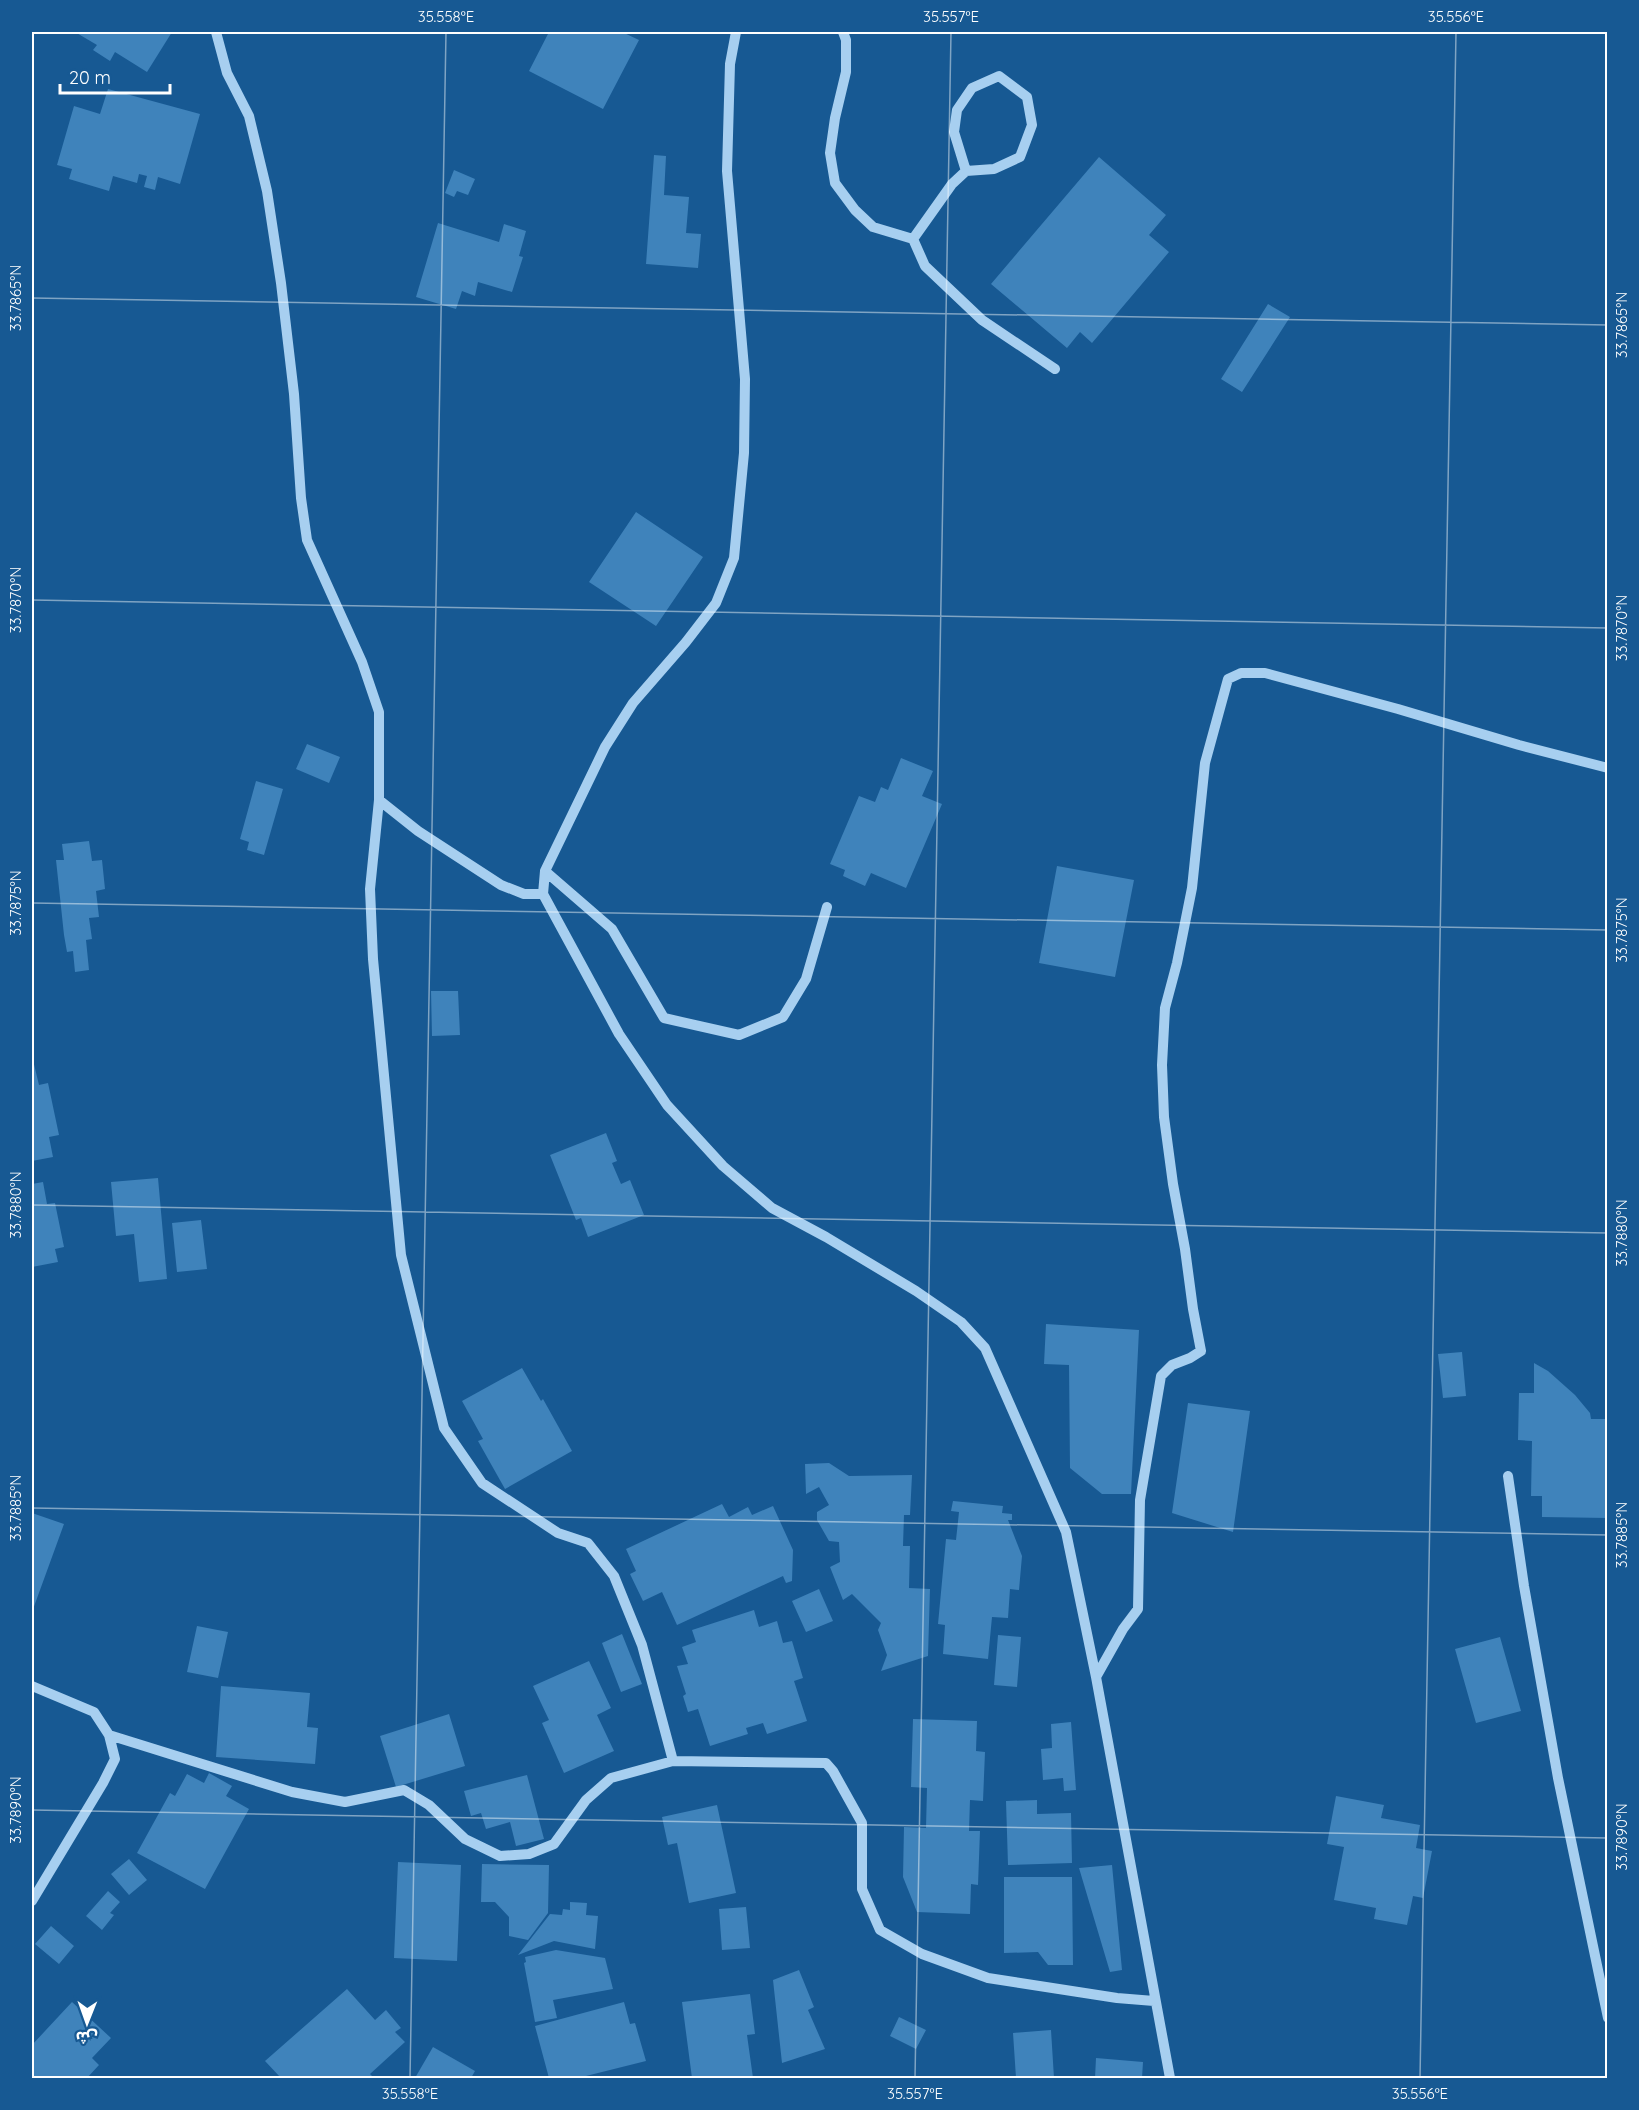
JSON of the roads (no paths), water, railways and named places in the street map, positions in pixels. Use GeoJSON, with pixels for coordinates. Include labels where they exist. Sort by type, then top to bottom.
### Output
{"type":"FeatureCollection","features":[{"type":"Feature","properties":{"kind":"street"},"geometry":{"type":"LineString","coordinates":[[216,32],[227,73],[249,117],[267,191],[292,372],[307,540],[362,662],[379,712],[379,800],[370,889],[373,959],[401,1255],[444,1428],[482,1483],[558,1533],[588,1543],[614,1576],[642,1645],[673,1761]]}},
{"type":"Feature","properties":{"kind":"street"},"geometry":{"type":"LineString","coordinates":[[736,32],[730,64],[727,171],[745,379],[744,453],[734,558],[716,603],[686,642],[633,703],[605,747],[545,870],[543,894],[619,1034],[666,1105],[723,1166],[772,1208],[826,1237],[916,1291],[961,1322],[984,1348],[1066,1532],[1096,1677],[1170,2079]]}},
{"type":"Feature","properties":{"kind":"street"},"geometry":{"type":"LineString","coordinates":[[843,32],[846,40],[846,72],[835,118],[830,153],[835,183],[855,210],[873,227],[913,239],[925,266],[982,320],[1055,369]]}},
{"type":"Feature","properties":{"kind":"street"},"geometry":{"type":"LineString","coordinates":[[913,239],[952,184],[966,171],[994,169],[1020,157],[1032,125],[1027,97],[999,76],[972,88],[957,110],[954,132],[966,171]]}},
{"type":"Feature","properties":{"kind":"street"},"geometry":{"type":"LineString","coordinates":[[1096,1677],[1123,1629],[1138,1609],[1140,1500],[1161,1376],[1172,1365],[1201,1351],[1173,1184],[1164,1117],[1162,1065],[1165,1008],[1177,963],[1192,888],[1205,764],[1228,679],[1241,673],[1265,673],[1608,768]]}},
{"type":"Feature","properties":{"kind":"street"},"geometry":{"type":"LineString","coordinates":[[379,800],[418,831],[501,885],[524,894],[543,894]]}},
{"type":"Feature","properties":{"kind":"street"},"geometry":{"type":"LineString","coordinates":[[545,870],[612,929],[664,1018],[739,1035],[783,1017],[806,979],[826,908]]}},
{"type":"Feature","properties":{"kind":"street"},"geometry":{"type":"LineString","coordinates":[[1508,1476],[1524,1586],[1558,1778],[1608,2018]]}},
{"type":"Feature","properties":{"kind":"street"},"geometry":{"type":"LineString","coordinates":[[32,1686],[94,1712],[109,1735],[115,1759],[103,1784],[32,1901]]}},
{"type":"Feature","properties":{"kind":"street"},"geometry":{"type":"LineString","coordinates":[[109,1735],[292,1792],[345,1802],[404,1790],[429,1805],[465,1839],[500,1856],[529,1854],[554,1844],[586,1800],[611,1778],[673,1761],[826,1763],[833,1771],[862,1823],[862,1889],[880,1930],[922,1954],[988,1978],[1117,1998],[1154,2001]]}}]}
